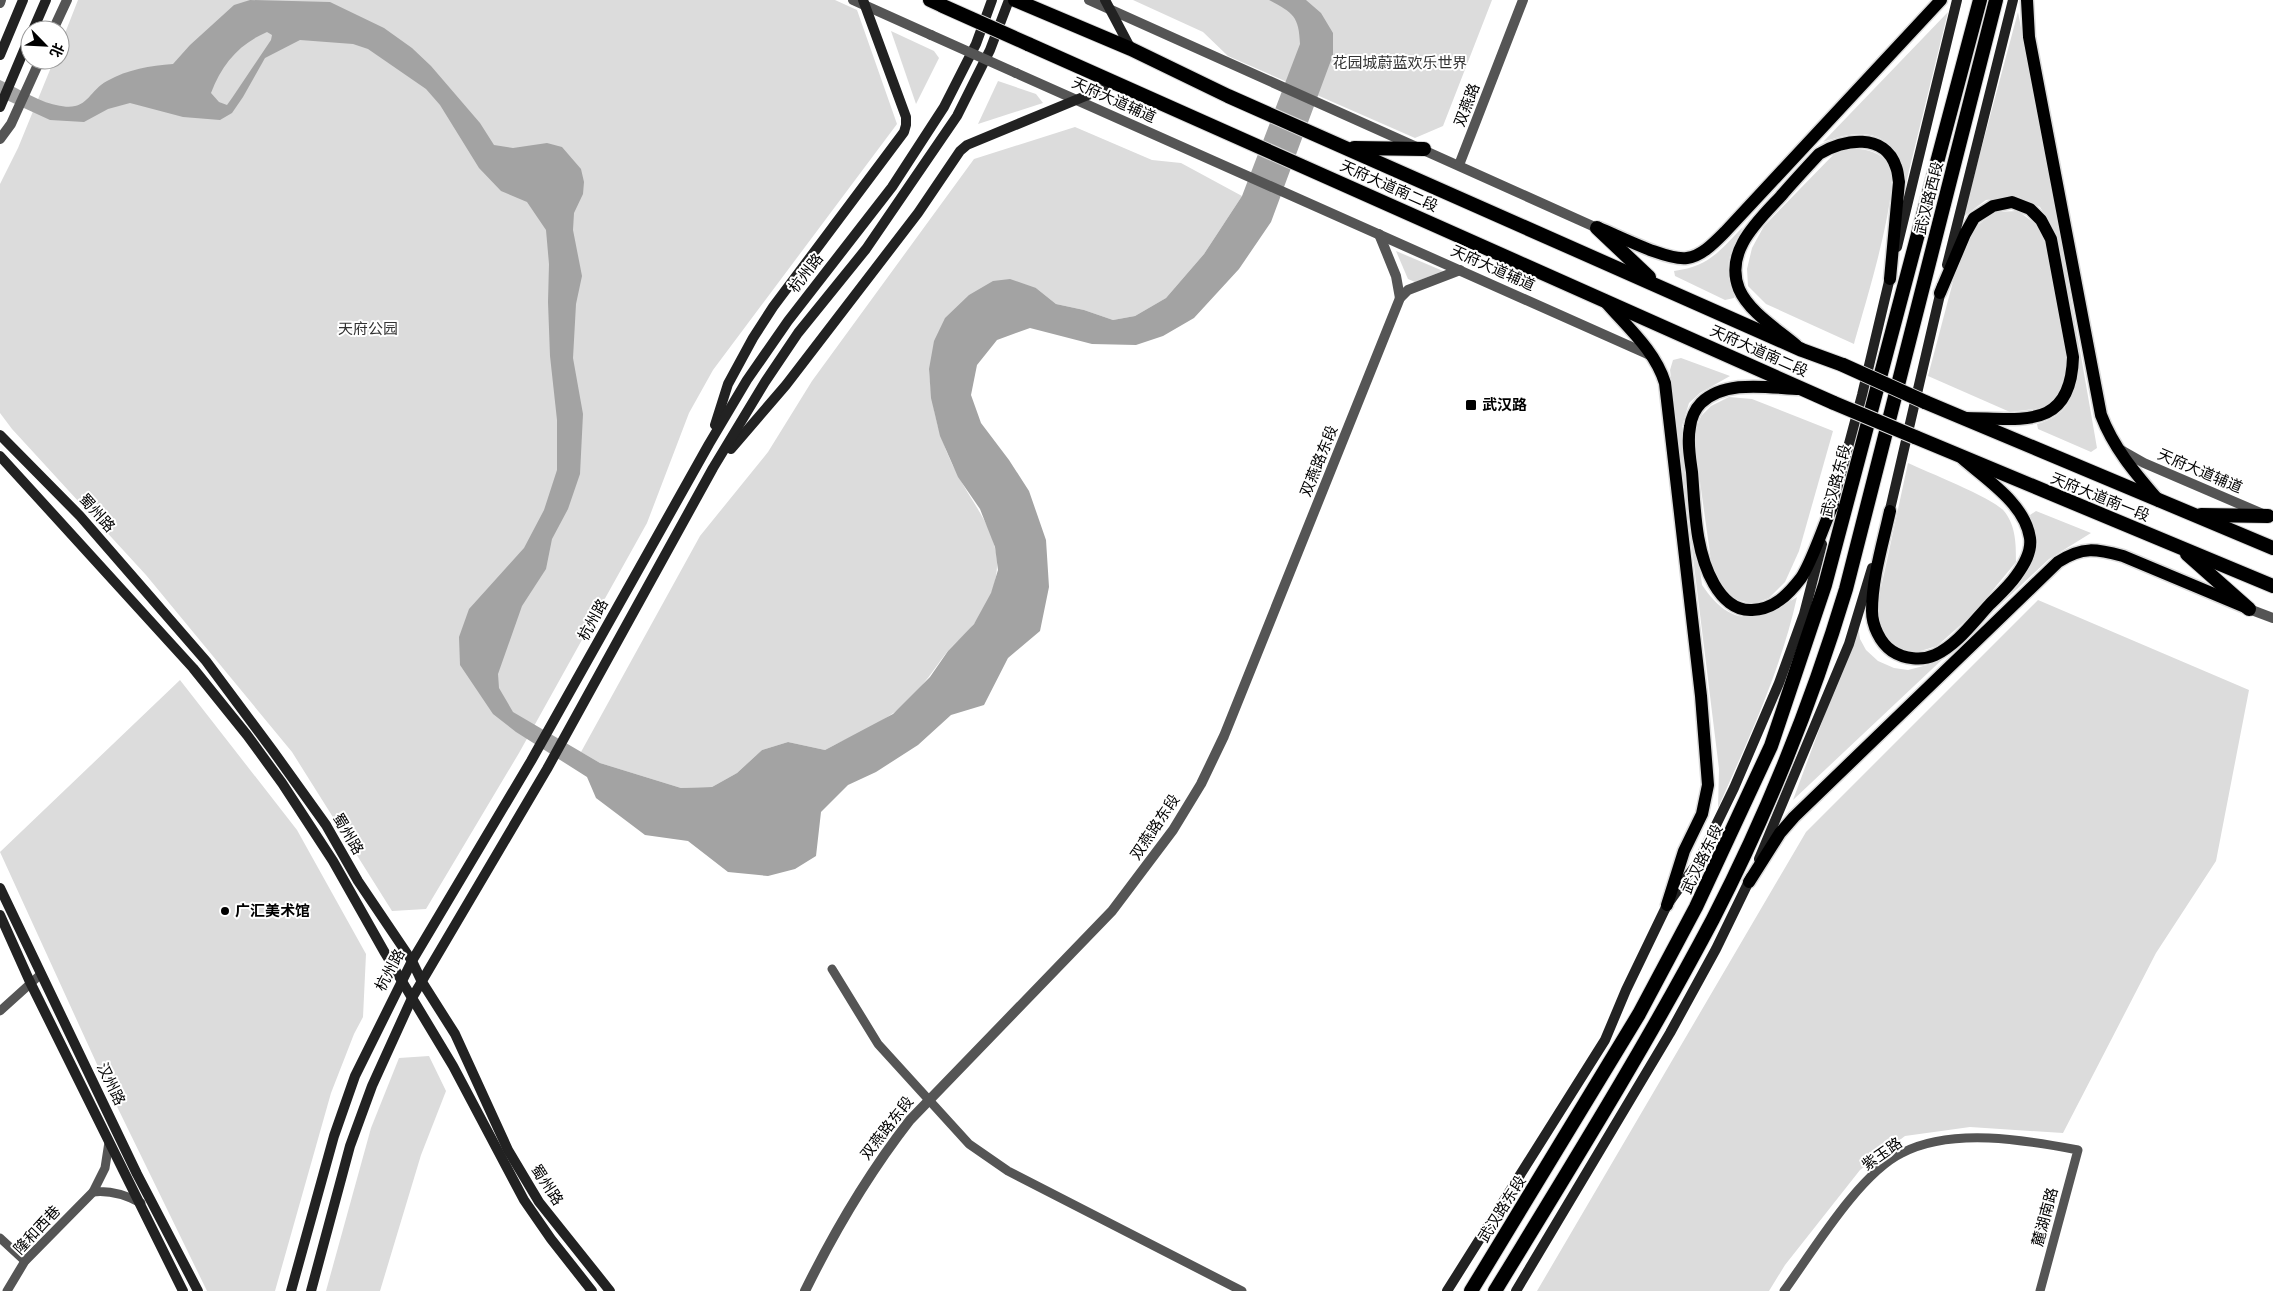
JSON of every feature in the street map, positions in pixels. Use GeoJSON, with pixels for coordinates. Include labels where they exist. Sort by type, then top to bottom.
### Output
{"type":"FeatureCollection","features":[{"type":"Feature","properties":{"kind":"highway","name":"天府大道南二段"},"geometry":{"type":"LineString","coordinates":[[1015,0],[1131,49],[1228,96],[1924,402]]}},
{"type":"Feature","properties":{"kind":"highway","name":"武汉路西段"},"geometry":{"type":"LineString","coordinates":[[1874,402],[1980,0]]}},
{"type":"Feature","properties":{"kind":"highway","name":"武汉路西段"},"geometry":{"type":"LineString","coordinates":[[1495,1291],[1657,1020],[1713,917],[1761,816],[1799,727],[1825,660],[1846,589],[1996,0]]}},
{"type":"Feature","properties":{"kind":"highway","name":"天府大道南二段"},"geometry":{"type":"LineString","coordinates":[[936,3],[1915,438]]}},
{"type":"Feature","properties":{"kind":"highway"},"geometry":{"type":"LineString","coordinates":[[1348,148],[1424,149]]}},
{"type":"Feature","properties":{"kind":"highway"},"geometry":{"type":"LineString","coordinates":[[1597,228],[1656,285]]}},
{"type":"Feature","properties":{"kind":"highway","name":"武汉路东段"},"geometry":{"type":"LineString","coordinates":[[1471,1291],[1639,1014],[1696,907],[1742,812],[1771,746],[1825,586],[1874,402]]}},
{"type":"Feature","properties":{"kind":"highway","name":"天府大道南一段"},"geometry":{"type":"LineString","coordinates":[[1924,402],[1958,418],[2273,548]]}},
{"type":"Feature","properties":{"kind":"highway","name":"天府大道南一段"},"geometry":{"type":"LineString","coordinates":[[1915,438],[2268,584]]}},
{"type":"Feature","properties":{"kind":"highway"},"geometry":{"type":"LineString","coordinates":[[2194,515],[2270,517]]}},
{"type":"Feature","properties":{"kind":"highway"},"geometry":{"type":"LineString","coordinates":[[2179,547],[2249,609]]}},
{"type":"Feature","properties":{"kind":"main road"},"geometry":{"type":"LineString","coordinates":[[0,55],[23,0]]}},
{"type":"Feature","properties":{"kind":"main road"},"geometry":{"type":"LineString","coordinates":[[37,20],[46,0]]}},
{"type":"Feature","properties":{"kind":"main road","name":"杭州路"},"geometry":{"type":"LineString","coordinates":[[291,1291],[331,1144],[355,1076],[412,961],[531,761],[709,444],[766,351],[892,187],[922,144],[963,72],[992,0]]}},
{"type":"Feature","properties":{"kind":"main road","name":"杭州路"},"geometry":{"type":"LineString","coordinates":[[311,1291],[350,1146],[372,1086],[412,998],[546,769],[713,468],[789,346],[866,249],[957,116],[990,50],[1009,0]]}},
{"type":"Feature","properties":{"kind":"main road"},"geometry":{"type":"LineString","coordinates":[[1597,228],[1672,258],[1688,258],[1706,249],[1726,232],[1941,0]]}},
{"type":"Feature","properties":{"kind":"main road"},"geometry":{"type":"LineString","coordinates":[[1667,905],[1702,854],[1734,788],[1779,683],[1804,614],[1862,395],[1957,0]]}},
{"type":"Feature","properties":{"kind":"main road"},"geometry":{"type":"LineString","coordinates":[[1959,456],[2009,499],[2024,521],[2030,536],[2031,549],[2016,576],[1949,646],[1934,656],[1919,659],[1894,652],[1885,646],[1877,632],[1872,613],[1874,584],[1940,293],[2013,0]]}},
{"type":"Feature","properties":{"kind":"main road"},"geometry":{"type":"LineString","coordinates":[[2027,0],[2029,36],[2101,415],[2126,463],[2159,501]]}},
{"type":"Feature","properties":{"kind":"main road"},"geometry":{"type":"LineString","coordinates":[[709,444],[728,384],[753,338],[773,307],[904,132],[906,117],[864,2]]}},
{"type":"Feature","properties":{"kind":"main road"},"geometry":{"type":"LineString","coordinates":[[1107,5],[1131,49]]}},
{"type":"Feature","properties":{"kind":"main road"},"geometry":{"type":"LineString","coordinates":[[0,107],[20,59]]}},
{"type":"Feature","properties":{"kind":"main road"},"geometry":{"type":"LineString","coordinates":[[713,468],[786,385],[918,213],[960,151],[967,145],[1117,83]]}},
{"type":"Feature","properties":{"kind":"main road"},"geometry":{"type":"LineString","coordinates":[[1802,350],[1762,316],[1739,289],[1737,256],[1751,229],[1819,154],[1832,146],[1856,140],[1868,142],[1880,146],[1890,154],[1896,167],[1899,182],[1890,279]]}},
{"type":"Feature","properties":{"kind":"main road"},"geometry":{"type":"LineString","coordinates":[[1940,293],[1965,234],[1974,218],[1993,206],[2012,202],[2030,209],[2041,220],[2051,239],[2073,357],[2068,392],[2062,402],[2054,409],[2041,415],[1958,418]]}},
{"type":"Feature","properties":{"kind":"main road"},"geometry":{"type":"LineString","coordinates":[[1447,1291],[1605,1040],[1626,990],[1667,905],[1684,851],[1702,814],[1708,785],[1701,696],[1665,383],[1661,369],[1653,356],[1604,300]]}},
{"type":"Feature","properties":{"kind":"main road"},"geometry":{"type":"LineString","coordinates":[[1804,389],[1728,389],[1714,394],[1700,404],[1694,415],[1690,427],[1689,444],[1697,527],[1706,567],[1723,597],[1734,606],[1746,610],[1763,610],[1775,605],[1802,576],[1833,505]]}},
{"type":"Feature","properties":{"kind":"main road","name":"蜀州路"},"geometry":{"type":"LineString","coordinates":[[0,435],[80,516],[206,661],[326,825],[358,881],[412,961],[422,982],[455,1034],[508,1150],[534,1194],[565,1237],[610,1291]]}},
{"type":"Feature","properties":{"kind":"main road","name":"蜀州路"},"geometry":{"type":"LineString","coordinates":[[0,456],[193,668],[247,735],[308,819],[453,1066],[524,1200],[551,1239],[592,1291]]}},
{"type":"Feature","properties":{"kind":"main road"},"geometry":{"type":"LineString","coordinates":[[1516,1291],[1670,1033],[1716,949],[1749,882],[1849,644],[1890,511]]}},
{"type":"Feature","properties":{"kind":"main road"},"geometry":{"type":"LineString","coordinates":[[1749,882],[1780,833],[1811,800],[2058,562],[2072,552],[2086,549],[2123,556],[2249,609]]}},
{"type":"Feature","properties":{"kind":"main road","name":"汉州路"},"geometry":{"type":"LineString","coordinates":[[0,888],[137,1174],[198,1291]]}},
{"type":"Feature","properties":{"kind":"main road","name":"汉州路"},"geometry":{"type":"LineString","coordinates":[[0,915],[30,982],[110,1139],[183,1291]]}},
{"type":"Feature","properties":{"kind":"street"},"geometry":{"type":"LineString","coordinates":[[58,20],[67,0]]}},
{"type":"Feature","properties":{"kind":"street"},"geometry":{"type":"LineString","coordinates":[[854,0],[864,2]]}},
{"type":"Feature","properties":{"kind":"street"},"geometry":{"type":"LineString","coordinates":[[1089,0],[1107,5],[1597,228]]}},
{"type":"Feature","properties":{"kind":"street","name":"双燕路"},"geometry":{"type":"LineString","coordinates":[[1459,165],[1522,0]]}},
{"type":"Feature","properties":{"kind":"street","name":"天府大道辅道"},"geometry":{"type":"LineString","coordinates":[[864,2],[931,35],[1653,356]]}},
{"type":"Feature","properties":{"kind":"street"},"geometry":{"type":"LineString","coordinates":[[0,139],[11,124],[36,70]]}},
{"type":"Feature","properties":{"kind":"street"},"geometry":{"type":"LineString","coordinates":[[1379,234],[1396,276],[1400,298]]}},
{"type":"Feature","properties":{"kind":"street"},"geometry":{"type":"LineString","coordinates":[[1400,298],[1408,290],[1460,270]]}},
{"type":"Feature","properties":{"kind":"street","name":"双燕路东段"},"geometry":{"type":"LineString","coordinates":[[805,1291],[856,1196],[881,1157],[927,1100],[1112,911],[1173,830],[1201,784],[1228,727],[1400,298]]}},
{"type":"Feature","properties":{"kind":"street","name":"天府大道辅道"},"geometry":{"type":"LineString","coordinates":[[2116,447],[2144,463],[2270,517]]}},
{"type":"Feature","properties":{"kind":"street"},"geometry":{"type":"LineString","coordinates":[[2249,609],[2273,618]]}},
{"type":"Feature","properties":{"kind":"street"},"geometry":{"type":"LineString","coordinates":[[832,969],[878,1044],[969,1144],[1008,1171],[1242,1291]]}},
{"type":"Feature","properties":{"kind":"street"},"geometry":{"type":"LineString","coordinates":[[0,1010],[41,974]]}},
{"type":"Feature","properties":{"kind":"street","name":"隆和西巷"},"geometry":{"type":"LineString","coordinates":[[7,1291],[25,1261],[93,1192],[105,1168],[109,1155],[110,1139]]}},
{"type":"Feature","properties":{"kind":"street","name":"紫玉路"},"geometry":{"type":"LineString","coordinates":[[1784,1291],[1862,1185],[1901,1153],[1943,1140],[1971,1139],[2040,1143],[2078,1150]]}},
{"type":"Feature","properties":{"kind":"street","name":"麓湖南路"},"geometry":{"type":"LineString","coordinates":[[2040,1291],[2078,1150]]}},
{"type":"Feature","properties":{"kind":"street"},"geometry":{"type":"LineString","coordinates":[[93,1192],[103,1191],[120,1194],[141,1203]]}},
{"type":"Feature","properties":{"kind":"street"},"geometry":{"type":"LineString","coordinates":[[0,1238],[25,1261]]}},
{"type":"Feature","properties":{"kind":"green space","name":"天府公园"},"geometry":{"type":"Polygon","coordinates":[[[78,0],[835,0],[857,10],[897,124],[713,370],[689,413],[647,523],[519,753],[426,909],[392,911],[292,752],[146,575],[12,429],[0,413],[0,184],[18,148],[50,70],[70,70],[70,20],[78,0]]]}},
{"type":"Feature","properties":{"kind":"green space","name":"花园城蔚蓝欢乐世界"},"geometry":{"type":"Polygon","coordinates":[[[1133,0],[1492,0],[1443,126],[1415,138],[1228,56],[1203,32],[1133,0]]]}},
{"type":"Feature","properties":{"kind":"green space"},"geometry":{"type":"Polygon","coordinates":[[[1948,12],[1906,183],[1902,166],[1895,152],[1878,137],[1866,134],[1853,134],[1823,142],[1948,12]]]}},
{"type":"Feature","properties":{"kind":"green space"},"geometry":{"type":"Polygon","coordinates":[[[2018,12],[2054,201],[2097,448],[2091,452],[2038,429],[2037,424],[2055,416],[2067,405],[2074,390],[2079,371],[2057,235],[2040,207],[2017,196],[1986,200],[1963,217],[2018,12]]]}},
{"type":"Feature","properties":{"kind":"green space"},"geometry":{"type":"Polygon","coordinates":[[[891,31],[934,51],[939,58],[916,104],[891,31]]]}},
{"type":"Feature","properties":{"kind":"green space"},"geometry":{"type":"Polygon","coordinates":[[[998,81],[1036,94],[1043,103],[978,124],[998,81]]]}},
{"type":"Feature","properties":{"kind":"green space"},"geometry":{"type":"Polygon","coordinates":[[[1075,127],[1152,160],[1181,163],[1242,196],[1204,254],[1166,298],[1135,316],[1113,320],[1084,310],[1056,304],[1036,288],[929,369],[934,411],[947,452],[989,529],[997,558],[996,578],[993,588],[985,608],[970,629],[947,652],[908,701],[884,719],[825,750],[788,742],[762,750],[737,773],[712,787],[681,788],[600,763],[581,752],[700,536],[768,452],[812,381],[974,159],[1075,127]]]}},
{"type":"Feature","properties":{"kind":"green space"},"geometry":{"type":"Polygon","coordinates":[[[1852,148],[1868,151],[1882,157],[1889,165],[1892,178],[1886,224],[1854,344],[1766,304],[1748,286],[1747,269],[1752,248],[1764,226],[1835,153],[1852,148]]]}},
{"type":"Feature","properties":{"kind":"green space"},"geometry":{"type":"Polygon","coordinates":[[[2018,211],[2037,225],[2046,246],[2068,366],[2063,389],[2051,404],[2041,408],[2010,412],[1928,376],[1959,259],[1974,228],[1995,212],[2018,211]]]}},
{"type":"Feature","properties":{"kind":"green space"},"geometry":{"type":"Polygon","coordinates":[[[1743,227],[1731,252],[1728,267],[1731,284],[1736,294],[1734,298],[1725,300],[1675,276],[1674,271],[1697,265],[1713,256],[1743,227]]]}},
{"type":"Feature","properties":{"kind":"green space"},"geometry":{"type":"Polygon","coordinates":[[[1396,251],[1443,271],[1415,282],[1408,279],[1396,251]]]}},
{"type":"Feature","properties":{"kind":"green space"},"geometry":{"type":"Polygon","coordinates":[[[1681,358],[1730,376],[1700,393],[1689,403],[1682,426],[1702,585],[1724,609],[1735,615],[1746,617],[1770,612],[1797,597],[1773,678],[1718,808],[1719,769],[1670,370],[1673,360],[1681,358]]]}},
{"type":"Feature","properties":{"kind":"green space"},"geometry":{"type":"Polygon","coordinates":[[[1729,397],[1752,399],[1833,431],[1799,551],[1785,582],[1769,598],[1753,604],[1735,599],[1722,589],[1712,568],[1697,460],[1695,432],[1701,416],[1711,406],[1729,397]]]}},
{"type":"Feature","properties":{"kind":"green space"},"geometry":{"type":"Polygon","coordinates":[[[1908,463],[1974,492],[2004,511],[2011,523],[2016,549],[2016,562],[1973,614],[1937,646],[1914,653],[1895,647],[1883,633],[1876,611],[1908,463]]]}},
{"type":"Feature","properties":{"kind":"green space"},"geometry":{"type":"Polygon","coordinates":[[[2036,511],[2091,533],[2049,559],[1793,800],[1858,625],[1860,639],[1866,650],[1878,661],[1894,668],[1908,670],[1931,664],[2018,583],[2029,567],[2038,543],[2030,515],[2036,511]]]}},
{"type":"Feature","properties":{"kind":"green space"},"geometry":{"type":"Polygon","coordinates":[[[2038,600],[2249,690],[2216,861],[2156,953],[2063,1133],[1970,1127],[1905,1136],[1860,1170],[1785,1265],[1769,1291],[1537,1291],[1806,832],[2038,600]]]}},
{"type":"Feature","properties":{"kind":"green space"},"geometry":{"type":"Polygon","coordinates":[[[180,680],[297,830],[366,954],[363,1017],[354,1034],[331,1093],[275,1291],[207,1291],[106,1084],[0,852],[180,680]]]}},
{"type":"Feature","properties":{"kind":"green space"},"geometry":{"type":"Polygon","coordinates":[[[429,1056],[446,1091],[421,1155],[380,1291],[326,1291],[371,1128],[399,1058],[429,1056]]]}},
{"type":"Feature","properties":{"kind":"shaded area"},"geometry":{"type":"Polygon","coordinates":[[[250,0],[330,2],[384,28],[412,48],[431,66],[480,123],[494,145],[513,148],[547,143],[562,147],[581,169],[584,182],[583,194],[574,213],[573,230],[582,276],[576,304],[573,358],[583,414],[580,474],[568,509],[552,539],[546,569],[522,606],[498,674],[499,688],[513,712],[600,763],[681,788],[712,787],[737,773],[762,750],[788,742],[825,750],[893,714],[930,677],[948,651],[974,624],[991,593],[998,570],[995,547],[980,509],[958,477],[940,436],[931,398],[929,369],[934,341],[945,318],[969,295],[993,281],[1010,279],[1036,288],[1056,304],[1084,310],[1113,320],[1135,316],[1166,298],[1204,254],[1242,196],[1300,44],[1298,27],[1293,16],[1284,8],[1269,0],[1306,0],[1321,13],[1333,33],[1333,55],[1271,222],[1239,269],[1194,318],[1163,336],[1136,345],[1092,344],[1030,328],[997,340],[977,365],[971,395],[981,423],[1009,460],[1029,491],[1046,540],[1049,587],[1040,631],[1008,658],[984,705],[951,715],[918,745],[876,772],[848,785],[821,812],[816,856],[795,869],[768,876],[728,872],[688,841],[645,835],[596,798],[587,777],[516,732],[493,714],[460,665],[459,637],[469,609],[524,548],[544,510],[557,470],[557,420],[550,356],[549,264],[546,230],[527,202],[501,191],[479,168],[440,105],[426,89],[368,49],[353,44],[300,40],[265,58],[232,113],[220,120],[183,117],[130,103],[108,109],[84,122],[50,120],[0,97],[0,80],[49,103],[67,107],[81,104],[100,86],[115,77],[139,69],[173,64],[190,45],[234,5],[250,0]],[[267,32],[257,37],[240,49],[226,64],[211,93],[219,102],[227,105],[271,40],[272,35],[267,32]]]}},
{"type":"Feature","properties":{"kind":"place","name":"武汉路"},"geometry":{"type":"Point","coordinates":[1471,405]}},
{"type":"Feature","properties":{"kind":"place","name":"广汇美术馆"},"geometry":{"type":"Point","coordinates":[225,911]}}]}
